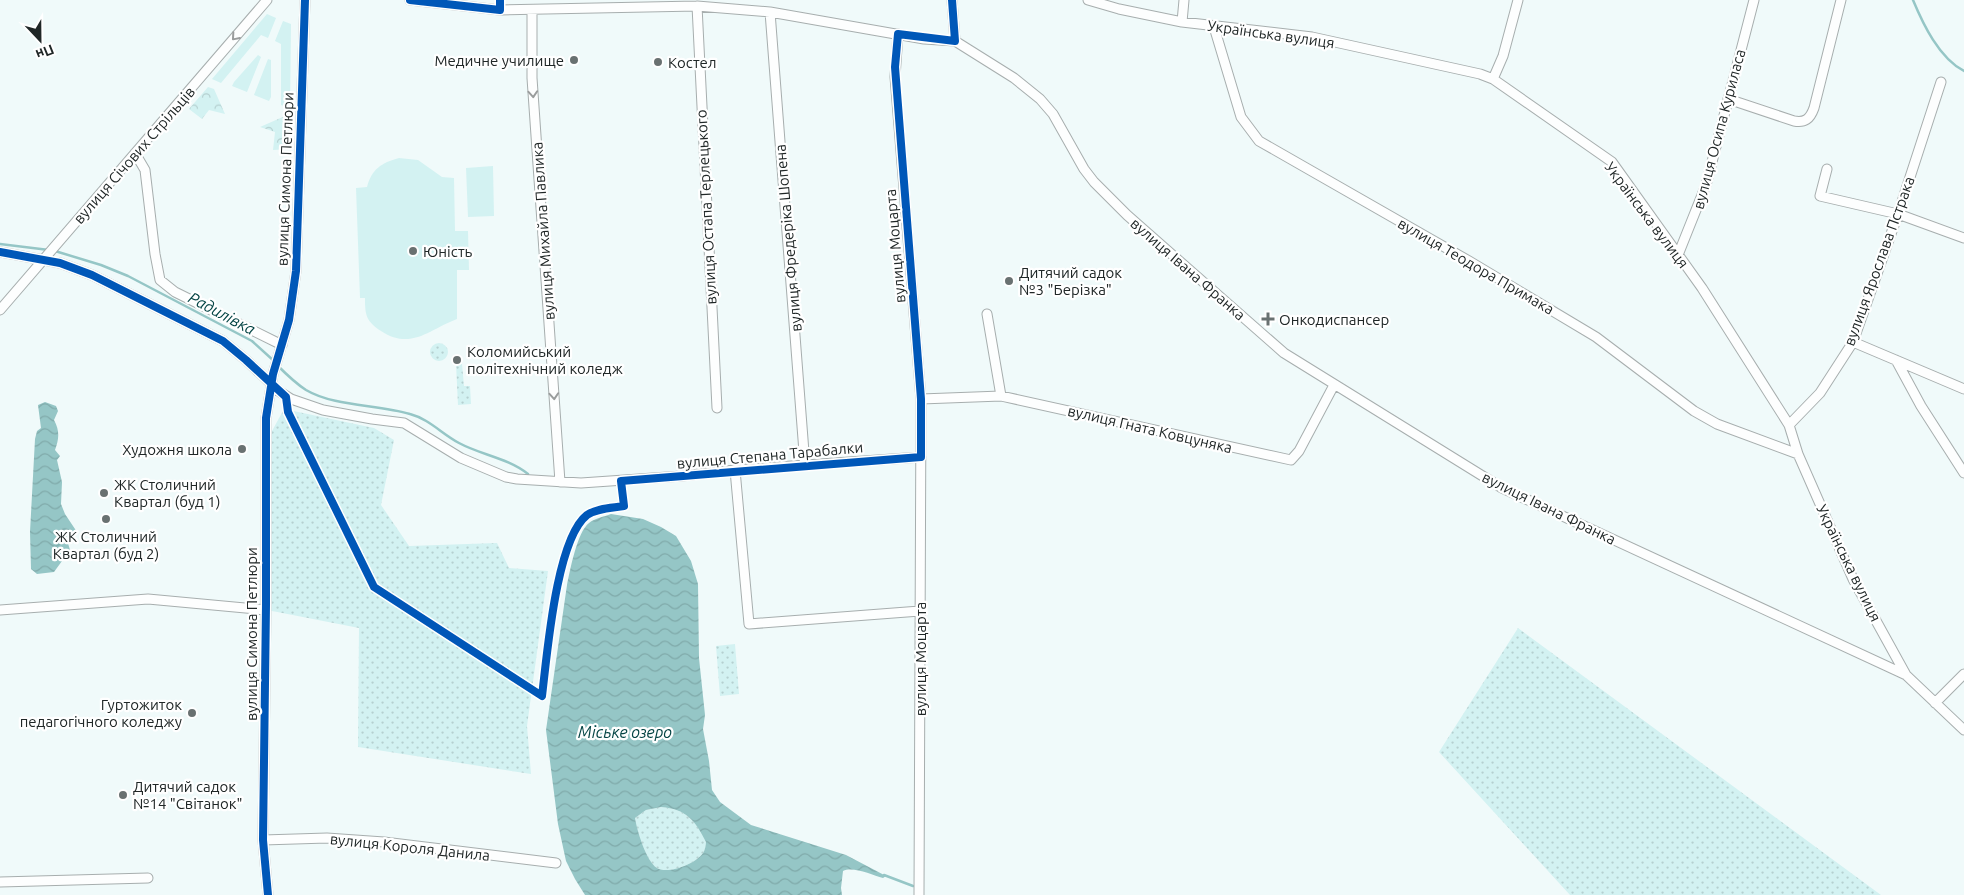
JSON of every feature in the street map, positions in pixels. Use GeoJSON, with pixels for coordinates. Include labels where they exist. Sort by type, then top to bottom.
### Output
{"type":"FeatureCollection","features":[{"type":"Feature","properties":{"kind":"street","name":"вулиця Січових Стрільців"},"geometry":{"type":"LineString","coordinates":[[0,310],[267,0]]}},
{"type":"Feature","properties":{"kind":"street","name":"вулиця Симона Петлюри"},"geometry":{"type":"LineString","coordinates":[[268,895],[263,840],[266,418],[273,374],[289,320],[296,271],[305,0]]}},
{"type":"Feature","properties":{"kind":"street","name":"вулиця Івана Франка"},"geometry":{"type":"LineString","coordinates":[[410,0],[500,10],[696,6],[770,12],[898,34],[955,41],[1014,78],[1036,95],[1053,114],[1088,175],[1127,215],[1278,348],[1334,385],[1502,488],[1906,675],[1964,730]]}},
{"type":"Feature","properties":{"kind":"street"},"geometry":{"type":"LineString","coordinates":[[500,0],[500,10]]}},
{"type":"Feature","properties":{"kind":"street"},"geometry":{"type":"LineString","coordinates":[[952,0],[955,41]]}},
{"type":"Feature","properties":{"kind":"street","name":"Українська вулиця"},"geometry":{"type":"LineString","coordinates":[[1088,0],[1119,9],[1182,22],[1312,38],[1480,74],[1493,79],[1612,162],[1712,304],[1789,425],[1798,454],[1853,579],[1906,675]]}},
{"type":"Feature","properties":{"kind":"street"},"geometry":{"type":"LineString","coordinates":[[1182,22],[1184,0]]}},
{"type":"Feature","properties":{"kind":"street"},"geometry":{"type":"LineString","coordinates":[[1493,79],[1503,56],[1518,0]]}},
{"type":"Feature","properties":{"kind":"street","name":"вулиця Осипа Куриласа"},"geometry":{"type":"LineString","coordinates":[[1678,255],[1706,185],[1754,0]]}},
{"type":"Feature","properties":{"kind":"street"},"geometry":{"type":"LineString","coordinates":[[1728,99],[1794,121],[1803,122],[1809,118],[1814,108],[1841,0]]}},
{"type":"Feature","properties":{"kind":"street","name":"вулиця Остапа Терлецького"},"geometry":{"type":"LineString","coordinates":[[696,6],[717,408]]}},
{"type":"Feature","properties":{"kind":"street","name":"вулиця Михайла Павлика"},"geometry":{"type":"LineString","coordinates":[[532,10],[532,78],[560,482]]}},
{"type":"Feature","properties":{"kind":"street","name":"вулиця Фредеріка Шопена"},"geometry":{"type":"LineString","coordinates":[[770,12],[805,465]]}},
{"type":"Feature","properties":{"kind":"street","name":"вулиця Теодора Примака"},"geometry":{"type":"LineString","coordinates":[[1214,27],[1240,117],[1259,141],[1469,261],[1596,337],[1694,411],[1717,424],[1798,454]]}},
{"type":"Feature","properties":{"kind":"street","name":"вулиця Моцарта"},"geometry":{"type":"LineString","coordinates":[[898,34],[895,77],[921,400],[919,895]]}},
{"type":"Feature","properties":{"kind":"street","name":"вулиця Ярослава Пстрака"},"geometry":{"type":"LineString","coordinates":[[1789,425],[1820,393],[1853,342],[1898,214],[1941,82]]}},
{"type":"Feature","properties":{"kind":"street"},"geometry":{"type":"LineString","coordinates":[[135,154],[145,170],[160,280],[175,292],[282,345]]}},
{"type":"Feature","properties":{"kind":"street"},"geometry":{"type":"LineString","coordinates":[[1827,169],[1820,196],[1898,214],[1964,238]]}},
{"type":"Feature","properties":{"kind":"street"},"geometry":{"type":"LineString","coordinates":[[0,252],[46,257],[92,275],[223,341],[272,385]]}},
{"type":"Feature","properties":{"kind":"street"},"geometry":{"type":"LineString","coordinates":[[987,314],[1000,396]]}},
{"type":"Feature","properties":{"kind":"street"},"geometry":{"type":"LineString","coordinates":[[1853,342],[1964,389]]}},
{"type":"Feature","properties":{"kind":"street"},"geometry":{"type":"LineString","coordinates":[[1896,360],[1921,406],[1964,473]]}},
{"type":"Feature","properties":{"kind":"street","name":"вулиця Степана Тарабалки"},"geometry":{"type":"LineString","coordinates":[[272,385],[286,397],[307,405],[372,419],[404,423],[461,458],[495,473],[517,479],[560,482],[682,476],[735,470],[922,457]]}},
{"type":"Feature","properties":{"kind":"street","name":"вулиця Гната Ковцуняка"},"geometry":{"type":"LineString","coordinates":[[921,400],[1000,396],[1291,460],[1299,452],[1334,385]]}},
{"type":"Feature","properties":{"kind":"street"},"geometry":{"type":"LineString","coordinates":[[735,470],[749,624],[920,611]]}},
{"type":"Feature","properties":{"kind":"street"},"geometry":{"type":"LineString","coordinates":[[0,610],[148,599],[266,610]]}},
{"type":"Feature","properties":{"kind":"street"},"geometry":{"type":"LineString","coordinates":[[1935,703],[1964,674]]}},
{"type":"Feature","properties":{"kind":"street","name":"вулиця Короля Данила"},"geometry":{"type":"LineString","coordinates":[[263,840],[327,838],[384,842],[556,863]]}},
{"type":"Feature","properties":{"kind":"street"},"geometry":{"type":"LineString","coordinates":[[0,882],[148,878]]}},
{"type":"Feature","properties":{"kind":"green space"},"geometry":{"type":"Polygon","coordinates":[[[267,14],[276,18],[268,38],[261,35],[221,83],[212,79],[267,14]]]}},
{"type":"Feature","properties":{"kind":"green space"},"geometry":{"type":"Polygon","coordinates":[[[283,21],[291,24],[290,108],[281,105],[281,44],[275,41],[283,21]]]}},
{"type":"Feature","properties":{"kind":"green space"},"geometry":{"type":"Polygon","coordinates":[[[258,55],[261,57],[247,92],[232,86],[234,82],[258,55]]]}},
{"type":"Feature","properties":{"kind":"green space"},"geometry":{"type":"Polygon","coordinates":[[[268,59],[271,60],[271,97],[269,101],[254,95],[268,59]]]}},
{"type":"Feature","properties":{"kind":"green space"},"geometry":{"type":"Polygon","coordinates":[[[208,87],[214,89],[225,114],[209,110],[202,119],[189,109],[208,87]]]}},
{"type":"Feature","properties":{"kind":"green space"},"geometry":{"type":"Polygon","coordinates":[[[285,116],[291,119],[291,149],[273,150],[275,132],[260,127],[285,116]]]}},
{"type":"Feature","properties":{"kind":"green space","name":"Юність"},"geometry":{"type":"Polygon","coordinates":[[[399,158],[418,160],[442,177],[454,178],[455,231],[468,231],[469,270],[457,270],[457,319],[411,339],[392,337],[372,324],[367,317],[365,298],[360,298],[356,188],[367,187],[378,168],[387,162],[399,158]]]}},
{"type":"Feature","properties":{"kind":"green space"},"geometry":{"type":"Polygon","coordinates":[[[493,166],[494,216],[468,217],[466,168],[493,166]]]}},
{"type":"Feature","properties":{"kind":"green space"},"geometry":{"type":"Polygon","coordinates":[[[439,343],[445,346],[448,352],[445,358],[439,361],[433,358],[430,352],[433,346],[439,343]]]}},
{"type":"Feature","properties":{"kind":"green space"},"geometry":{"type":"Polygon","coordinates":[[[456,364],[462,364],[464,386],[470,386],[471,404],[458,405],[456,364]]]}},
{"type":"Feature","properties":{"kind":"green space"},"geometry":{"type":"Polygon","coordinates":[[[284,409],[374,428],[394,440],[381,505],[409,546],[497,543],[509,568],[548,571],[527,726],[531,774],[358,747],[359,628],[267,610],[272,431],[284,409]]]}},
{"type":"Feature","properties":{"kind":"green space"},"geometry":{"type":"Polygon","coordinates":[[[1518,628],[1881,895],[1570,895],[1439,752],[1518,628]]]}},
{"type":"Feature","properties":{"kind":"green space"},"geometry":{"type":"Polygon","coordinates":[[[735,644],[739,694],[720,696],[716,646],[735,644]]]}},
{"type":"Feature","properties":{"kind":"green space"},"geometry":{"type":"Polygon","coordinates":[[[661,807],[677,810],[689,817],[707,842],[704,852],[695,861],[675,869],[662,870],[657,868],[649,859],[635,818],[646,810],[661,807]]]}},
{"type":"Feature","properties":{"kind":"water"},"geometry":{"type":"Polygon","coordinates":[[[45,402],[56,406],[58,411],[54,420],[58,431],[55,450],[60,456],[57,460],[62,482],[61,504],[77,532],[67,540],[70,550],[54,572],[37,574],[31,569],[30,532],[35,439],[37,431],[41,428],[38,405],[45,402]]]}},
{"type":"Feature","properties":{"kind":"water","name":"Міське озеро"},"geometry":{"type":"Polygon","coordinates":[[[611,514],[643,519],[661,527],[676,536],[691,561],[698,584],[699,658],[705,715],[703,729],[712,790],[720,802],[751,825],[846,855],[886,876],[883,878],[863,871],[843,871],[842,895],[585,895],[566,861],[558,824],[546,730],[567,585],[575,552],[581,535],[589,523],[611,514]],[[661,807],[646,810],[635,818],[649,859],[657,868],[662,870],[675,869],[695,861],[703,853],[706,845],[702,834],[694,822],[683,813],[661,807]]]}},
{"type":"Feature","properties":{"kind":"waterway"},"geometry":{"type":"LineString","coordinates":[[1913,0],[1933,40],[1947,58],[1964,71]]}},
{"type":"Feature","properties":{"kind":"waterway","name":"Радилівка"},"geometry":{"type":"LineString","coordinates":[[0,244],[49,250]]}},
{"type":"Feature","properties":{"kind":"waterway","name":"Радилівка"},"geometry":{"type":"LineString","coordinates":[[55,251],[101,265],[128,276],[252,341],[274,361]]}},
{"type":"Feature","properties":{"kind":"waterway","name":"Радилівка"},"geometry":{"type":"LineString","coordinates":[[277,365],[298,384],[317,396],[417,416],[459,443],[512,464],[528,474]]}},
{"type":"Feature","properties":{"kind":"waterway"},"geometry":{"type":"LineString","coordinates":[[884,875],[913,886]]}},
{"type":"Feature","properties":{"kind":"cycle path"},"geometry":{"type":"LineString","coordinates":[[268,895],[263,840],[266,418],[273,374],[289,320],[296,271],[305,0]]}},
{"type":"Feature","properties":{"kind":"cycle path"},"geometry":{"type":"LineString","coordinates":[[410,0],[500,10],[500,0]]}},
{"type":"Feature","properties":{"kind":"cycle path"},"geometry":{"type":"LineString","coordinates":[[0,252],[60,263],[92,275],[223,341],[286,397],[288,412],[374,587],[542,696],[550,627],[560,572],[568,548],[576,528],[587,515],[600,510],[624,506],[621,481],[921,457],[921,399],[895,67],[898,34],[955,41],[952,0]]}},
{"type":"Feature","properties":{"kind":"place","name":"Медичне училище"},"geometry":{"type":"Point","coordinates":[574,60]}},
{"type":"Feature","properties":{"kind":"place","name":"Костел"},"geometry":{"type":"Point","coordinates":[658,62]}},
{"type":"Feature","properties":{"kind":"place","name":"Юність"},"geometry":{"type":"Point","coordinates":[413,251]}},
{"type":"Feature","properties":{"kind":"place","name":"Дитячий садок №3 \"Берізка\""},"geometry":{"type":"Point","coordinates":[1009,281]}},
{"type":"Feature","properties":{"kind":"place","name":"Онкодиспансер"},"geometry":{"type":"Point","coordinates":[1268,319]}},
{"type":"Feature","properties":{"kind":"place","name":"Коломийський політехнічний коледж"},"geometry":{"type":"Point","coordinates":[457,360]}},
{"type":"Feature","properties":{"kind":"place","name":"Художня школа"},"geometry":{"type":"Point","coordinates":[242,449]}},
{"type":"Feature","properties":{"kind":"place","name":"ЖК Столичний Квартал (буд 1)"},"geometry":{"type":"Point","coordinates":[104,493]}},
{"type":"Feature","properties":{"kind":"place","name":"ЖК Столичний Квартал (буд 2)"},"geometry":{"type":"Point","coordinates":[106,519]}},
{"type":"Feature","properties":{"kind":"place","name":"Гуртожиток педагогічного коледжу"},"geometry":{"type":"Point","coordinates":[192,713]}},
{"type":"Feature","properties":{"kind":"place","name":"Дитячий садок №14 \"Світанок\""},"geometry":{"type":"Point","coordinates":[123,795]}}]}
